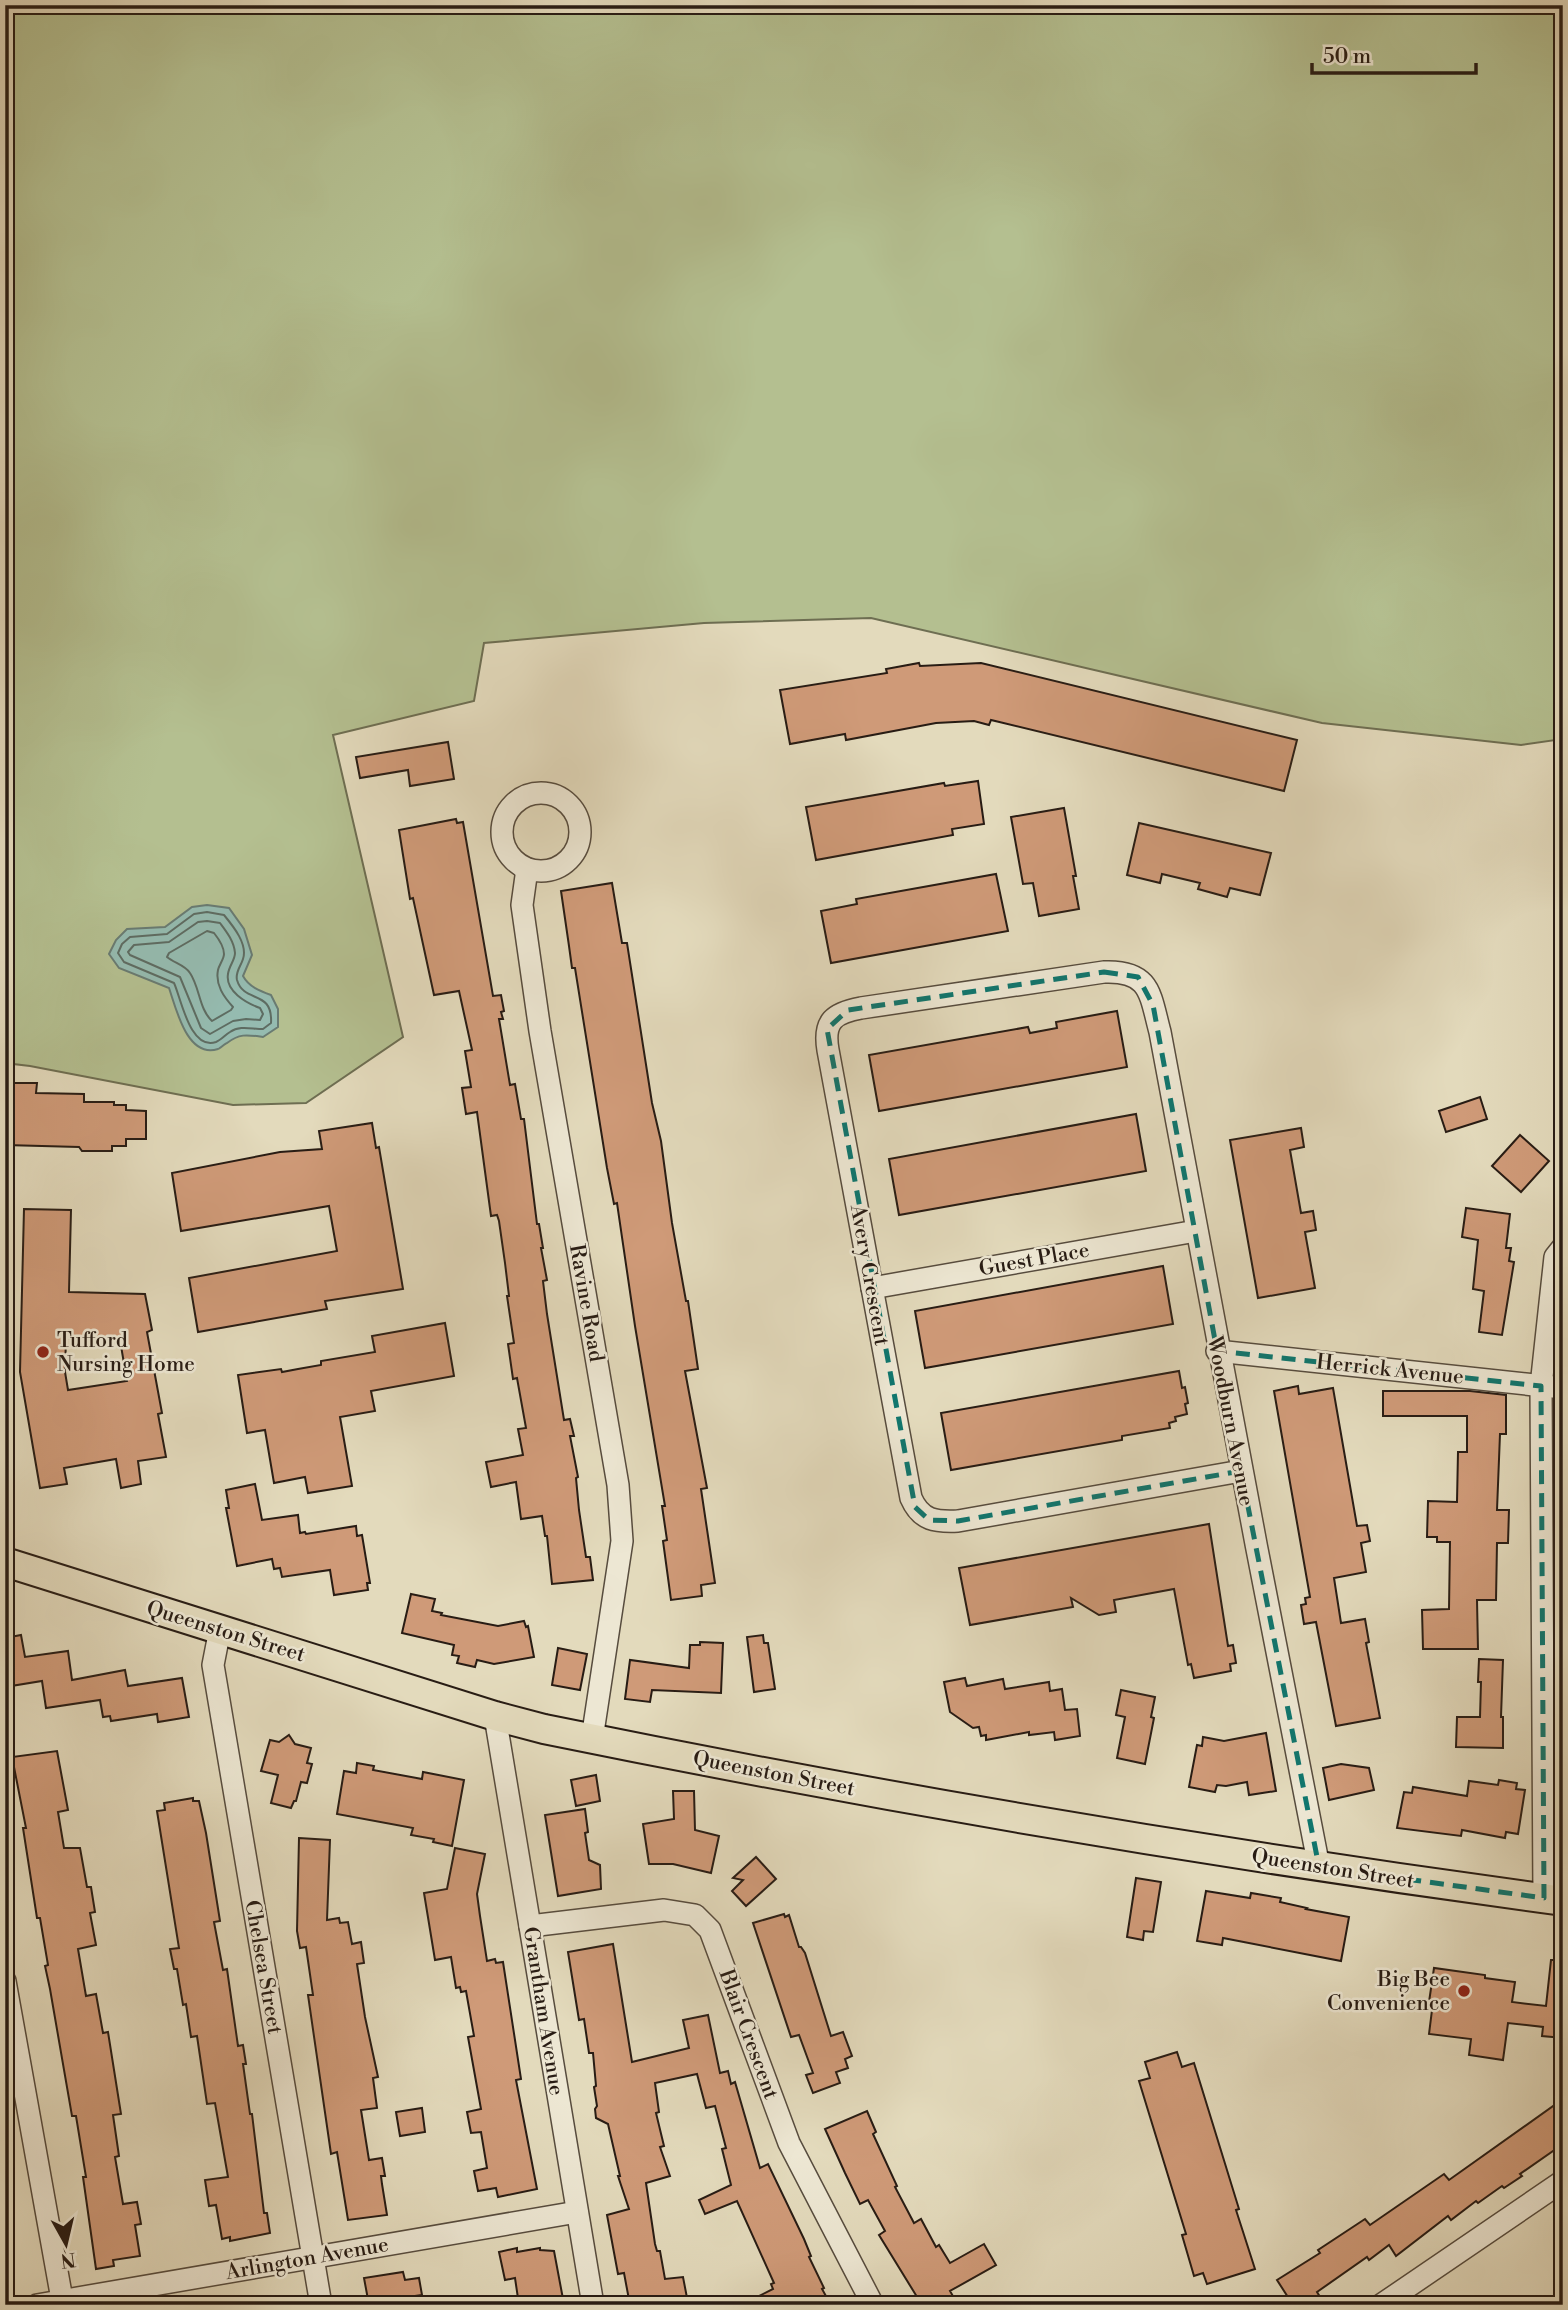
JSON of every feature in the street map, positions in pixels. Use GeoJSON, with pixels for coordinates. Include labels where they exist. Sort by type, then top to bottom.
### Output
{"type":"FeatureCollection","features":[{"type":"Feature","properties":{"kind":"main road","name":"Queenston Street"},"geometry":{"type":"LineString","coordinates":[[5,1562],[495,1716],[593,1739],[1016,1817],[1319,1867],[1553,1899]]}},
{"type":"Feature","properties":{"kind":"street","name":"Ravine Road"},"geometry":{"type":"LineString","coordinates":[[527,869],[522,905],[543,1045],[618,1485],[622,1541],[593,1739]]}},
{"type":"Feature","properties":{"kind":"street","name":"Avery Crescent"},"geometry":{"type":"LineString","coordinates":[[1138,977],[1116,971],[861,1008],[839,1014],[827,1029],[911,1498],[921,1514],[929,1520],[958,1521],[1241,1471]]}},
{"type":"Feature","properties":{"kind":"street","name":"Woodburn Avenue"},"geometry":{"type":"LineString","coordinates":[[1138,977],[1148,990],[1160,1032],[1217,1351],[1319,1867]]}},
{"type":"Feature","properties":{"kind":"street","name":"Guest Place"},"geometry":{"type":"LineString","coordinates":[[872,1288],[1196,1231]]}},
{"type":"Feature","properties":{"kind":"street"},"geometry":{"type":"LineString","coordinates":[[1553,1899],[1541,1385],[1555,1257],[1563,1247]]}},
{"type":"Feature","properties":{"kind":"street","name":"Herrick Avenue"},"geometry":{"type":"LineString","coordinates":[[1217,1351],[1563,1388]]}},
{"type":"Feature","properties":{"kind":"street","name":"Chelsea Street"},"geometry":{"type":"LineString","coordinates":[[219,1629],[213,1665],[321,2305]]}},
{"type":"Feature","properties":{"kind":"street","name":"Grantham Avenue"},"geometry":{"type":"LineString","coordinates":[[495,1716],[593,2305]]}},
{"type":"Feature","properties":{"kind":"street","name":"Blair Crescent"},"geometry":{"type":"LineString","coordinates":[[530,1926],[664,1910],[695,1915],[710,1930],[789,2143],[873,2305]]}},
{"type":"Feature","properties":{"kind":"street"},"geometry":{"type":"LineString","coordinates":[[5,1981],[62,2302]]}},
{"type":"Feature","properties":{"kind":"street"},"geometry":{"type":"LineString","coordinates":[[1381,2305],[1563,2181]]}},
{"type":"Feature","properties":{"kind":"street","name":"Arlington Avenue"},"geometry":{"type":"LineString","coordinates":[[37,2305],[577,2212]]}},
{"type":"Feature","properties":{"kind":"highlighted area"},"geometry":{"type":"Polygon","coordinates":[[[1104,972],[1138,977],[1153,1005],[1217,1351],[1541,1386],[1544,1898],[1319,1867],[1241,1471],[958,1521],[929,1520],[915,1507],[827,1029],[848,1010],[1104,972]]]}},
{"type":"Feature","properties":{"kind":"green space"},"geometry":{"type":"Polygon","coordinates":[[[5,5],[1563,5],[1563,739],[1521,745],[1322,723],[871,618],[704,623],[484,643],[474,701],[333,735],[403,1037],[306,1103],[233,1105],[5,1063],[5,5]]]}},
{"type":"Feature","properties":{"kind":"water"},"geometry":{"type":"Polygon","coordinates":[[[207,905],[229,908],[244,929],[252,955],[243,976],[252,986],[271,995],[278,1009],[278,1027],[263,1037],[240,1036],[219,1049],[207,1050],[198,1046],[184,1030],[169,988],[119,968],[109,954],[116,940],[127,929],[165,927],[192,907],[207,905]]]}},
{"type":"Feature","properties":{"kind":"building"},"geometry":{"type":"Polygon","coordinates":[[[919,663],[920,666],[981,663],[1297,740],[1284,791],[991,720],[989,725],[974,721],[936,723],[846,740],[845,734],[790,744],[780,690],[887,673],[886,669],[919,663]]]}},
{"type":"Feature","properties":{"kind":"building"},"geometry":{"type":"Polygon","coordinates":[[[448,742],[454,779],[410,786],[408,770],[360,778],[356,757],[448,742]]]}},
{"type":"Feature","properties":{"kind":"building"},"geometry":{"type":"Polygon","coordinates":[[[978,781],[984,824],[952,829],[953,835],[816,860],[806,807],[944,783],[945,786],[978,781]]]}},
{"type":"Feature","properties":{"kind":"building"},"geometry":{"type":"Polygon","coordinates":[[[1064,808],[1079,909],[1039,916],[1033,883],[1023,884],[1011,817],[1064,808]]]}},
{"type":"Feature","properties":{"kind":"building"},"geometry":{"type":"Polygon","coordinates":[[[456,819],[457,823],[463,822],[493,996],[501,995],[504,1011],[501,1012],[503,1019],[499,1019],[510,1085],[515,1084],[521,1119],[524,1119],[547,1280],[543,1281],[547,1314],[564,1420],[570,1419],[574,1436],[570,1436],[578,1477],[579,1510],[586,1557],[590,1557],[593,1580],[552,1584],[542,1516],[521,1519],[516,1482],[491,1487],[486,1462],[523,1455],[518,1429],[526,1428],[517,1378],[513,1379],[508,1344],[514,1343],[505,1263],[499,1221],[497,1215],[491,1216],[477,1112],[466,1114],[462,1088],[471,1087],[465,1051],[472,1050],[459,991],[434,995],[413,898],[410,899],[399,830],[456,819]]]}},
{"type":"Feature","properties":{"kind":"building"},"geometry":{"type":"Polygon","coordinates":[[[1139,823],[1271,853],[1260,895],[1230,888],[1227,897],[1198,889],[1200,883],[1162,874],[1160,883],[1127,875],[1139,823]]]}},
{"type":"Feature","properties":{"kind":"building"},"geometry":{"type":"Polygon","coordinates":[[[996,874],[1008,931],[831,963],[821,911],[857,904],[856,899],[996,874]]]}},
{"type":"Feature","properties":{"kind":"building"},"geometry":{"type":"Polygon","coordinates":[[[612,883],[622,943],[627,943],[698,1369],[685,1371],[707,1488],[701,1489],[715,1583],[701,1585],[702,1596],[671,1600],[663,1541],[667,1540],[662,1506],[665,1506],[617,1203],[614,1204],[607,1168],[561,891],[612,883]]]}},
{"type":"Feature","properties":{"kind":"building"},"geometry":{"type":"Polygon","coordinates":[[[1117,1011],[1127,1067],[879,1111],[869,1055],[1028,1027],[1030,1033],[1057,1028],[1056,1022],[1117,1011]]]}},
{"type":"Feature","properties":{"kind":"building"},"geometry":{"type":"Polygon","coordinates":[[[5,1083],[37,1083],[36,1093],[84,1094],[84,1102],[114,1102],[114,1105],[126,1105],[126,1110],[146,1111],[146,1139],[126,1139],[126,1146],[112,1146],[112,1151],[82,1151],[79,1147],[5,1145],[5,1083]]]}},
{"type":"Feature","properties":{"kind":"building"},"geometry":{"type":"Polygon","coordinates":[[[1480,1097],[1487,1119],[1446,1132],[1439,1111],[1480,1097]]]}},
{"type":"Feature","properties":{"kind":"building"},"geometry":{"type":"Polygon","coordinates":[[[1136,1114],[1146,1171],[899,1215],[889,1159],[1136,1114]]]}},
{"type":"Feature","properties":{"kind":"building"},"geometry":{"type":"Polygon","coordinates":[[[372,1123],[376,1148],[379,1147],[403,1289],[325,1301],[327,1309],[198,1332],[189,1278],[337,1251],[329,1206],[181,1231],[172,1173],[280,1152],[322,1149],[319,1131],[372,1123]]]}},
{"type":"Feature","properties":{"kind":"building"},"geometry":{"type":"Polygon","coordinates":[[[1301,1128],[1304,1147],[1290,1150],[1301,1213],[1313,1211],[1316,1230],[1305,1232],[1315,1288],[1258,1298],[1230,1140],[1301,1128]]]}},
{"type":"Feature","properties":{"kind":"building"},"geometry":{"type":"Polygon","coordinates":[[[1520,1135],[1549,1161],[1521,1192],[1492,1166],[1520,1135]]]}},
{"type":"Feature","properties":{"kind":"building"},"geometry":{"type":"Polygon","coordinates":[[[1466,1208],[1510,1214],[1506,1248],[1511,1248],[1509,1261],[1514,1262],[1502,1335],[1479,1332],[1484,1291],[1473,1289],[1478,1240],[1462,1237],[1466,1208]]]}},
{"type":"Feature","properties":{"kind":"building","name":"Tufford Nursing Home"},"geometry":{"type":"Polygon","coordinates":[[[24,1209],[71,1210],[69,1292],[145,1294],[152,1330],[147,1332],[162,1413],[158,1414],[166,1457],[138,1461],[141,1484],[121,1488],[116,1459],[64,1468],[67,1484],[40,1488],[20,1372],[24,1209]],[[66,1338],[65,1372],[68,1390],[127,1381],[120,1340],[66,1338]]]}},
{"type":"Feature","properties":{"kind":"building"},"geometry":{"type":"Polygon","coordinates":[[[1163,1266],[1173,1324],[925,1368],[915,1311],[1163,1266]]]}},
{"type":"Feature","properties":{"kind":"building"},"geometry":{"type":"Polygon","coordinates":[[[445,1323],[454,1376],[371,1391],[375,1411],[340,1417],[352,1486],[308,1493],[305,1477],[274,1483],[265,1430],[247,1433],[238,1375],[281,1369],[282,1372],[321,1365],[321,1361],[375,1352],[372,1336],[445,1323]]]}},
{"type":"Feature","properties":{"kind":"building"},"geometry":{"type":"Polygon","coordinates":[[[1179,1371],[1188,1403],[1185,1404],[1187,1414],[1175,1417],[1176,1421],[1169,1423],[1170,1428],[1122,1436],[1122,1440],[951,1470],[941,1413],[1179,1371]]]}},
{"type":"Feature","properties":{"kind":"building"},"geometry":{"type":"Polygon","coordinates":[[[1298,1386],[1299,1394],[1333,1388],[1357,1526],[1367,1525],[1370,1541],[1361,1543],[1366,1572],[1334,1578],[1341,1623],[1365,1619],[1369,1642],[1366,1643],[1380,1718],[1336,1726],[1316,1622],[1304,1624],[1301,1605],[1306,1604],[1305,1598],[1310,1597],[1274,1391],[1298,1386]]]}},
{"type":"Feature","properties":{"kind":"building"},"geometry":{"type":"Polygon","coordinates":[[[1383,1391],[1470,1391],[1506,1395],[1506,1434],[1500,1434],[1497,1510],[1509,1510],[1508,1543],[1497,1543],[1496,1600],[1477,1600],[1478,1649],[1423,1649],[1422,1610],[1449,1609],[1450,1542],[1437,1542],[1437,1537],[1427,1537],[1428,1501],[1457,1502],[1458,1452],[1467,1452],[1467,1416],[1383,1416],[1383,1391]]]}},
{"type":"Feature","properties":{"kind":"building"},"geometry":{"type":"Polygon","coordinates":[[[255,1484],[262,1520],[298,1515],[300,1533],[306,1534],[356,1526],[357,1536],[362,1535],[370,1583],[367,1583],[368,1590],[334,1595],[330,1570],[282,1577],[280,1568],[274,1569],[272,1559],[237,1566],[226,1508],[229,1508],[226,1490],[255,1484]]]}},
{"type":"Feature","properties":{"kind":"building"},"geometry":{"type":"Polygon","coordinates":[[[1209,1524],[1228,1646],[1233,1645],[1236,1663],[1230,1664],[1231,1671],[1194,1678],[1191,1664],[1188,1665],[1174,1589],[1114,1600],[1116,1612],[1099,1615],[1071,1598],[1073,1607],[970,1625],[959,1568],[1209,1524]]]}},
{"type":"Feature","properties":{"kind":"building"},"geometry":{"type":"Polygon","coordinates":[[[411,1594],[435,1599],[432,1611],[442,1613],[441,1615],[498,1626],[524,1621],[526,1627],[528,1626],[534,1657],[494,1664],[477,1660],[475,1667],[457,1663],[459,1656],[452,1655],[454,1645],[402,1633],[411,1594]]]}},
{"type":"Feature","properties":{"kind":"building"},"geometry":{"type":"Polygon","coordinates":[[[21,1635],[25,1657],[68,1651],[72,1680],[125,1670],[128,1686],[182,1678],[189,1717],[158,1722],[157,1714],[111,1721],[110,1716],[103,1717],[100,1700],[46,1708],[42,1681],[5,1687],[5,1638],[21,1635]]]}},
{"type":"Feature","properties":{"kind":"building"},"geometry":{"type":"Polygon","coordinates":[[[763,1635],[764,1643],[768,1643],[775,1689],[754,1692],[747,1637],[763,1635]]]}},
{"type":"Feature","properties":{"kind":"building"},"geometry":{"type":"Polygon","coordinates":[[[700,1642],[723,1643],[721,1693],[652,1690],[650,1702],[625,1699],[630,1660],[689,1668],[690,1645],[700,1645],[700,1642]]]}},
{"type":"Feature","properties":{"kind":"building"},"geometry":{"type":"Polygon","coordinates":[[[558,1648],[587,1654],[580,1690],[552,1685],[558,1648]]]}},
{"type":"Feature","properties":{"kind":"building"},"geometry":{"type":"Polygon","coordinates":[[[1479,1659],[1503,1660],[1503,1748],[1456,1747],[1457,1717],[1480,1717],[1479,1659]]]}},
{"type":"Feature","properties":{"kind":"building"},"geometry":{"type":"Polygon","coordinates":[[[965,1678],[967,1686],[1003,1679],[1005,1689],[1049,1682],[1050,1691],[1062,1689],[1065,1710],[1077,1709],[1080,1736],[1055,1740],[1054,1732],[1029,1735],[1029,1732],[986,1740],[986,1735],[981,1736],[979,1727],[973,1728],[950,1712],[944,1682],[965,1678]]]}},
{"type":"Feature","properties":{"kind":"building"},"geometry":{"type":"Polygon","coordinates":[[[1121,1690],[1155,1697],[1151,1717],[1154,1718],[1145,1764],[1117,1758],[1125,1717],[1116,1715],[1121,1690]]]}},
{"type":"Feature","properties":{"kind":"building"},"geometry":{"type":"Polygon","coordinates":[[[1266,1733],[1276,1791],[1249,1795],[1247,1782],[1217,1785],[1215,1792],[1189,1787],[1197,1745],[1202,1746],[1203,1737],[1224,1741],[1266,1733]]]}},
{"type":"Feature","properties":{"kind":"building"},"geometry":{"type":"Polygon","coordinates":[[[289,1735],[295,1744],[311,1748],[307,1763],[312,1764],[307,1783],[301,1782],[296,1801],[291,1808],[271,1803],[278,1775],[261,1771],[270,1740],[279,1742],[289,1735]]]}},
{"type":"Feature","properties":{"kind":"building"},"geometry":{"type":"Polygon","coordinates":[[[57,1751],[68,1810],[58,1812],[64,1848],[80,1848],[95,1912],[90,1913],[96,1945],[78,1949],[86,1996],[96,1994],[103,2033],[108,2032],[121,2114],[113,2115],[119,2156],[115,2157],[123,2204],[137,2202],[141,2224],[135,2225],[140,2256],[113,2260],[114,2266],[96,2269],[76,2116],[72,2116],[45,1966],[48,1965],[40,1918],[37,1918],[23,1828],[26,1828],[12,1757],[57,1751]]]}},
{"type":"Feature","properties":{"kind":"building"},"geometry":{"type":"Polygon","coordinates":[[[357,1763],[374,1766],[373,1770],[422,1779],[423,1772],[464,1780],[452,1846],[411,1835],[413,1828],[337,1814],[344,1771],[356,1773],[357,1763]]]}},
{"type":"Feature","properties":{"kind":"building"},"geometry":{"type":"Polygon","coordinates":[[[1341,1764],[1369,1768],[1374,1790],[1329,1800],[1323,1768],[1341,1764]]]}},
{"type":"Feature","properties":{"kind":"building"},"geometry":{"type":"Polygon","coordinates":[[[596,1775],[600,1801],[576,1806],[571,1780],[596,1775]]]}},
{"type":"Feature","properties":{"kind":"building"},"geometry":{"type":"Polygon","coordinates":[[[1499,1780],[1517,1783],[1516,1789],[1525,1790],[1518,1834],[1506,1832],[1505,1838],[1462,1830],[1461,1836],[1397,1828],[1404,1792],[1412,1793],[1413,1787],[1467,1796],[1469,1781],[1498,1785],[1499,1780]]]}},
{"type":"Feature","properties":{"kind":"building"},"geometry":{"type":"Polygon","coordinates":[[[673,1791],[694,1791],[695,1830],[719,1836],[711,1873],[673,1864],[649,1864],[643,1824],[674,1819],[673,1791]]]}},
{"type":"Feature","properties":{"kind":"building"},"geometry":{"type":"Polygon","coordinates":[[[193,1798],[193,1801],[199,1801],[206,1833],[220,1921],[214,1922],[223,1970],[227,1969],[238,2046],[243,2045],[246,2064],[243,2064],[264,2213],[267,2213],[270,2233],[230,2241],[230,2237],[222,2239],[216,2205],[209,2206],[205,2180],[228,2177],[215,2103],[207,2104],[197,2036],[191,2037],[186,2004],[183,2005],[177,1969],[174,1969],[170,1949],[179,1948],[157,1811],[165,1810],[164,1803],[193,1798]]]}},
{"type":"Feature","properties":{"kind":"building"},"geometry":{"type":"Polygon","coordinates":[[[585,1809],[589,1860],[600,1865],[601,1889],[558,1896],[545,1815],[585,1809]]]}},
{"type":"Feature","properties":{"kind":"building"},"geometry":{"type":"Polygon","coordinates":[[[299,1838],[330,1840],[327,1920],[339,1918],[340,1923],[348,1922],[352,1944],[361,1942],[364,1963],[357,1964],[378,2077],[373,2078],[377,2108],[361,2110],[369,2160],[382,2158],[385,2176],[381,2176],[387,2215],[348,2220],[337,2152],[331,2154],[308,1995],[313,1995],[306,1947],[300,1948],[297,1931],[299,1838]]]}},
{"type":"Feature","properties":{"kind":"building"},"geometry":{"type":"Polygon","coordinates":[[[455,1848],[485,1854],[477,1894],[480,1916],[487,1961],[495,1959],[496,1963],[503,1962],[521,2079],[516,2080],[537,2189],[498,2197],[496,2188],[478,2191],[474,2171],[487,2168],[481,2132],[471,2133],[467,2112],[481,2109],[468,2037],[474,2036],[466,1991],[461,1992],[460,1987],[456,1988],[451,1957],[435,1960],[424,1893],[447,1889],[455,1848]]]}},
{"type":"Feature","properties":{"kind":"building"},"geometry":{"type":"Polygon","coordinates":[[[756,1857],[776,1879],[746,1906],[732,1891],[743,1880],[733,1878],[756,1857]]]}},
{"type":"Feature","properties":{"kind":"building"},"geometry":{"type":"Polygon","coordinates":[[[1136,1878],[1161,1882],[1153,1932],[1144,1931],[1143,1940],[1127,1937],[1136,1878]]]}},
{"type":"Feature","properties":{"kind":"building"},"geometry":{"type":"Polygon","coordinates":[[[1206,1891],[1250,1898],[1251,1893],[1281,1898],[1280,1902],[1349,1917],[1341,1961],[1223,1938],[1222,1945],[1197,1941],[1206,1891]]]}},
{"type":"Feature","properties":{"kind":"building"},"geometry":{"type":"Polygon","coordinates":[[[784,1914],[785,1917],[789,1915],[799,1947],[805,1953],[831,2036],[843,2032],[852,2056],[845,2059],[848,2068],[836,2072],[840,2083],[813,2093],[806,2075],[813,2073],[799,2035],[791,2037],[753,1923],[784,1914]]]}},
{"type":"Feature","properties":{"kind":"building"},"geometry":{"type":"Polygon","coordinates":[[[613,1944],[632,2062],[689,2048],[683,2020],[708,2015],[720,2073],[728,2071],[731,2084],[735,2082],[760,2168],[768,2164],[804,2239],[811,2256],[809,2257],[824,2288],[822,2289],[831,2305],[741,2305],[773,2289],[771,2284],[774,2283],[737,2201],[705,2214],[699,2200],[731,2185],[722,2149],[726,2148],[715,2106],[706,2108],[697,2074],[655,2083],[659,2112],[656,2113],[664,2146],[660,2147],[670,2176],[646,2183],[655,2244],[657,2251],[660,2251],[665,2279],[683,2277],[688,2303],[630,2305],[624,2273],[618,2274],[607,2215],[629,2209],[618,2176],[608,2124],[596,2118],[593,2053],[589,2053],[584,2019],[579,2020],[568,1952],[613,1944]]]}},
{"type":"Feature","properties":{"kind":"building"},"geometry":{"type":"Polygon","coordinates":[[[1551,1960],[1563,1960],[1563,2038],[1542,2036],[1543,2027],[1508,2023],[1503,2060],[1469,2055],[1471,2039],[1429,2034],[1433,2002],[1429,2002],[1434,1968],[1515,1982],[1512,2002],[1546,2006],[1551,1960]]]}},
{"type":"Feature","properties":{"kind":"building"},"geometry":{"type":"Polygon","coordinates":[[[1177,2052],[1182,2067],[1194,2063],[1255,2269],[1207,2284],[1203,2273],[1194,2276],[1182,2235],[1186,2234],[1139,2081],[1150,2078],[1145,2062],[1177,2052]]]}},
{"type":"Feature","properties":{"kind":"building"},"geometry":{"type":"Polygon","coordinates":[[[1563,2099],[1563,2144],[1520,2174],[1522,2176],[1478,2203],[1476,2201],[1451,2220],[1448,2216],[1396,2256],[1389,2245],[1369,2260],[1367,2257],[1317,2292],[1325,2305],[1293,2305],[1277,2280],[1320,2253],[1318,2250],[1365,2219],[1370,2225],[1444,2174],[1449,2180],[1563,2099]]]}},
{"type":"Feature","properties":{"kind":"building"},"geometry":{"type":"Polygon","coordinates":[[[422,2108],[425,2132],[400,2136],[396,2112],[422,2108]]]}},
{"type":"Feature","properties":{"kind":"building"},"geometry":{"type":"Polygon","coordinates":[[[867,2111],[876,2132],[873,2134],[897,2186],[895,2187],[914,2223],[921,2219],[936,2247],[939,2245],[950,2263],[984,2244],[996,2265],[950,2291],[958,2305],[922,2305],[879,2235],[885,2231],[868,2200],[860,2204],[845,2173],[825,2129],[867,2111]]]}},
{"type":"Feature","properties":{"kind":"building"},"geometry":{"type":"Polygon","coordinates":[[[517,2248],[517,2252],[540,2248],[554,2251],[563,2299],[541,2305],[519,2305],[515,2278],[505,2280],[499,2252],[517,2248]]]}},
{"type":"Feature","properties":{"kind":"building"},"geometry":{"type":"Polygon","coordinates":[[[403,2272],[405,2280],[419,2278],[422,2295],[407,2297],[409,2305],[369,2305],[364,2278],[403,2272]]]}},
{"type":"Feature","properties":{"kind":"place","name":"Tufford Nursing Home"},"geometry":{"type":"Point","coordinates":[43,1352]}},
{"type":"Feature","properties":{"kind":"place","name":"Big Bee Convenience"},"geometry":{"type":"Point","coordinates":[1464,1991]}}]}
